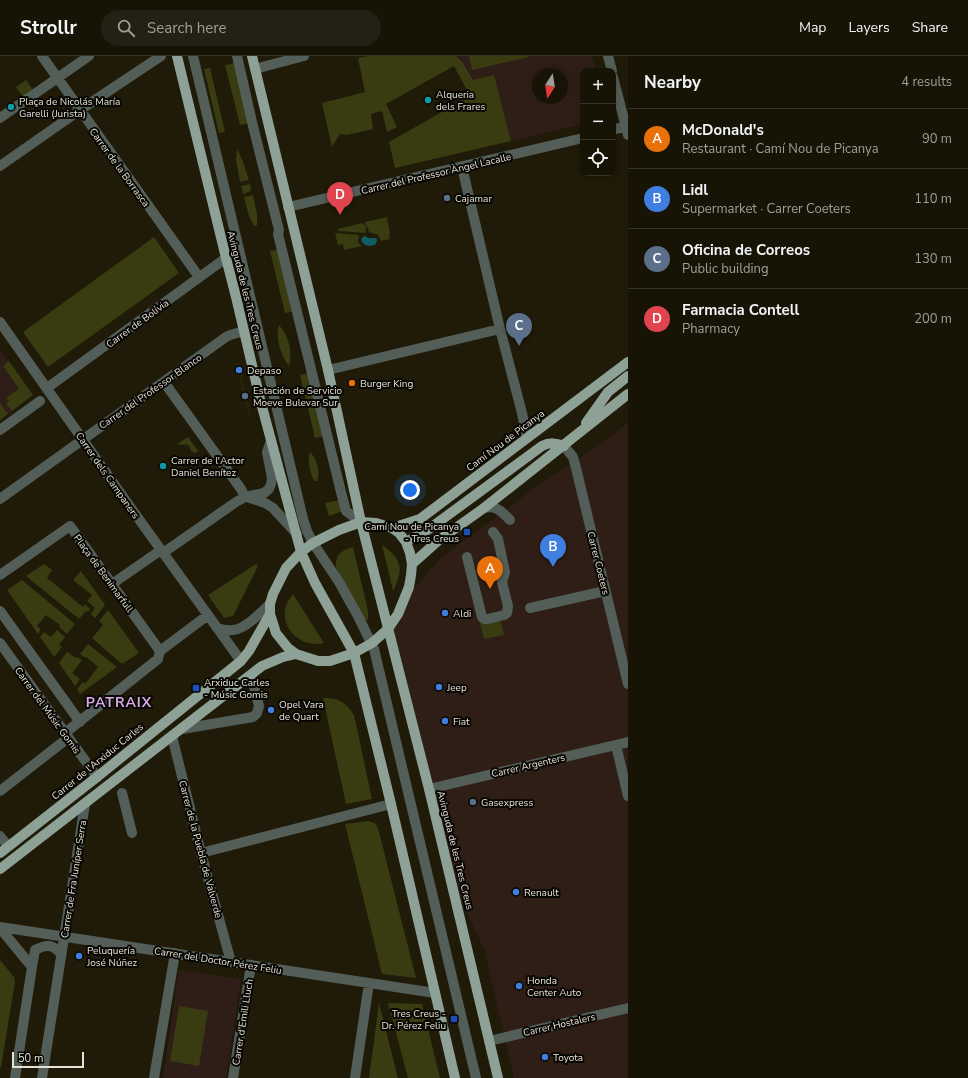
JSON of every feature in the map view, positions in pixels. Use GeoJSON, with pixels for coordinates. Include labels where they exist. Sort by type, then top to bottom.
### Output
{"type":"FeatureCollection","features":[{"type":"Feature","properties":{"kind":"main road","name":"Avinguda de les Tres Creus"},"geometry":{"type":"LineString","coordinates":[[177,56],[284,492],[302,552],[315,583],[354,653],[455,1078]]}},
{"type":"Feature","properties":{"kind":"main road","name":"Avinguda de les Tres Creus"},"geometry":{"type":"LineString","coordinates":[[252,56],[328,370],[361,522],[429,789],[498,1078]]}},
{"type":"Feature","properties":{"kind":"main road","name":"Camí Nou de Picanya"},"geometry":{"type":"LineString","coordinates":[[392,528],[420,519],[628,362]]}},
{"type":"Feature","properties":{"kind":"main road"},"geometry":{"type":"LineString","coordinates":[[579,433],[608,392],[628,376]]}},
{"type":"Feature","properties":{"kind":"main road"},"geometry":{"type":"LineString","coordinates":[[412,564],[439,540],[484,508],[628,394]]}},
{"type":"Feature","properties":{"kind":"main road"},"geometry":{"type":"LineString","coordinates":[[406,542],[429,529],[542,446],[548,443],[556,443],[564,446]]}},
{"type":"Feature","properties":{"kind":"main road"},"geometry":{"type":"LineString","coordinates":[[361,522],[376,523],[392,528],[399,533],[406,542],[412,564],[411,575],[409,587],[398,614],[388,629],[372,643],[354,653],[330,661],[318,661],[296,654],[288,648],[276,633],[270,609],[273,594],[286,568],[313,543],[339,530],[361,522]]}},
{"type":"Feature","properties":{"kind":"main road","name":"Carrer de l'Arxiduc Carles"},"geometry":{"type":"LineString","coordinates":[[0,853],[241,661],[249,651],[270,609]]}},
{"type":"Feature","properties":{"kind":"main road"},"geometry":{"type":"LineString","coordinates":[[0,869],[262,666],[283,657],[296,654]]}},
{"type":"Feature","properties":{"kind":"street","name":"Carrer de la Borrasca"},"geometry":{"type":"LineString","coordinates":[[42,56],[199,277]]}},
{"type":"Feature","properties":{"kind":"street"},"geometry":{"type":"LineString","coordinates":[[0,118],[89,56]]}},
{"type":"Feature","properties":{"kind":"street"},"geometry":{"type":"LineString","coordinates":[[0,166],[161,56]]}},
{"type":"Feature","properties":{"kind":"street","name":"Avinguda de les Tres Creus"},"geometry":{"type":"LineString","coordinates":[[193,56],[303,519],[313,543],[339,582],[372,643],[381,675],[476,1078]]}},
{"type":"Feature","properties":{"kind":"street"},"geometry":{"type":"LineString","coordinates":[[237,56],[279,230],[278,234],[342,496],[346,511],[361,522]]}},
{"type":"Feature","properties":{"kind":"street"},"geometry":{"type":"LineString","coordinates":[[254,69],[304,56]]}},
{"type":"Feature","properties":{"kind":"street"},"geometry":{"type":"LineString","coordinates":[[608,56],[611,68]]}},
{"type":"Feature","properties":{"kind":"street"},"geometry":{"type":"LineString","coordinates":[[616,87],[627,128],[616,130]]}},
{"type":"Feature","properties":{"kind":"street","name":"Carrer del Professor Àngel Lacalle"},"geometry":{"type":"LineString","coordinates":[[288,207],[580,139]]}},
{"type":"Feature","properties":{"kind":"street"},"geometry":{"type":"LineString","coordinates":[[462,167],[527,438]]}},
{"type":"Feature","properties":{"kind":"street","name":"Carrer de Bolívia"},"geometry":{"type":"LineString","coordinates":[[47,388],[226,258]]}},
{"type":"Feature","properties":{"kind":"street","name":"Carrer dels Campaners"},"geometry":{"type":"LineString","coordinates":[[0,322],[241,661]]}},
{"type":"Feature","properties":{"kind":"street"},"geometry":{"type":"LineString","coordinates":[[328,370],[500,329]]}},
{"type":"Feature","properties":{"kind":"street","name":"Carrer del Professor Blanco"},"geometry":{"type":"LineString","coordinates":[[0,499],[226,337],[244,331]]}},
{"type":"Feature","properties":{"kind":"street"},"geometry":{"type":"LineString","coordinates":[[164,382],[241,489],[245,497],[265,503],[273,508],[298,535]]}},
{"type":"Feature","properties":{"kind":"street"},"geometry":{"type":"LineString","coordinates":[[0,430],[40,401]]}},
{"type":"Feature","properties":{"kind":"street"},"geometry":{"type":"LineString","coordinates":[[112,584],[236,502],[245,497],[264,493],[269,489],[272,484],[272,478],[267,452],[271,441]]}},
{"type":"Feature","properties":{"kind":"street","name":"Carrer Coeters"},"geometry":{"type":"LineString","coordinates":[[564,446],[573,458],[576,468],[628,684]]}},
{"type":"Feature","properties":{"kind":"street"},"geometry":{"type":"LineString","coordinates":[[484,508],[494,507],[510,520]]}},
{"type":"Feature","properties":{"kind":"street","name":"Plaça de Benimarfull"},"geometry":{"type":"LineString","coordinates":[[0,575],[70,526],[160,652]]}},
{"type":"Feature","properties":{"kind":"street"},"geometry":{"type":"LineString","coordinates":[[467,556],[482,617],[488,619],[504,615],[507,613],[508,606],[502,582],[505,572],[498,539],[493,532]]}},
{"type":"Feature","properties":{"kind":"street"},"geometry":{"type":"LineString","coordinates":[[530,608],[605,591]]}},
{"type":"Feature","properties":{"kind":"street"},"geometry":{"type":"LineString","coordinates":[[217,628],[235,630],[251,622],[270,609]]}},
{"type":"Feature","properties":{"kind":"street"},"geometry":{"type":"LineString","coordinates":[[0,611],[80,722]]}},
{"type":"Feature","properties":{"kind":"street"},"geometry":{"type":"LineString","coordinates":[[0,791],[67,735],[80,722],[158,659],[160,652],[208,615]]}},
{"type":"Feature","properties":{"kind":"street","name":"Carrer del Músic Gomis"},"geometry":{"type":"LineString","coordinates":[[0,643],[97,777]]}},
{"type":"Feature","properties":{"kind":"street"},"geometry":{"type":"LineString","coordinates":[[182,728],[253,716],[257,713],[259,706],[251,675]]}},
{"type":"Feature","properties":{"kind":"street","name":"Carrer de la Puebla de Valverde"},"geometry":{"type":"LineString","coordinates":[[172,736],[230,962]]}},
{"type":"Feature","properties":{"kind":"street","name":"Carrer Argenters"},"geometry":{"type":"LineString","coordinates":[[429,789],[628,742]]}},
{"type":"Feature","properties":{"kind":"street"},"geometry":{"type":"LineString","coordinates":[[616,745],[628,796]]}},
{"type":"Feature","properties":{"kind":"street"},"geometry":{"type":"LineString","coordinates":[[122,793],[132,833]]}},
{"type":"Feature","properties":{"kind":"street","name":"Carrer de Fra Juníper Serra"},"geometry":{"type":"LineString","coordinates":[[42,1078],[85,804]]}},
{"type":"Feature","properties":{"kind":"street"},"geometry":{"type":"LineString","coordinates":[[201,853],[391,804]]}},
{"type":"Feature","properties":{"kind":"street"},"geometry":{"type":"LineString","coordinates":[[0,836],[8,846]]}},
{"type":"Feature","properties":{"kind":"street"},"geometry":{"type":"LineString","coordinates":[[0,927],[32,967]]}},
{"type":"Feature","properties":{"kind":"street","name":"Carrer del Doctor Pérez Feliu"},"geometry":{"type":"LineString","coordinates":[[0,927],[435,993]]}},
{"type":"Feature","properties":{"kind":"street","name":"Carrer de Fra Juníper Serra"},"geometry":{"type":"LineString","coordinates":[[15,1078],[35,950],[43,946],[50,946],[56,948],[61,954]]}},
{"type":"Feature","properties":{"kind":"street"},"geometry":{"type":"LineString","coordinates":[[154,1078],[175,954]]}},
{"type":"Feature","properties":{"kind":"street","name":"Carrer d'Emili Lluch"},"geometry":{"type":"LineString","coordinates":[[233,1078],[251,965]]}},
{"type":"Feature","properties":{"kind":"street"},"geometry":{"type":"LineString","coordinates":[[355,1078],[369,983]]}},
{"type":"Feature","properties":{"kind":"street","name":"Carrer Hostalers"},"geometry":{"type":"LineString","coordinates":[[489,1041],[628,1008]]}},
{"type":"Feature","properties":{"kind":"shaded area"},"geometry":{"type":"Polygon","coordinates":[[[368,56],[456,56],[463,63],[473,80],[494,75],[511,141],[395,168],[389,142],[470,96],[454,66],[386,104],[397,127],[387,132],[382,111],[371,114],[373,129],[347,135],[340,134],[332,147],[322,103],[365,92],[358,58],[368,56]]]}},
{"type":"Feature","properties":{"kind":"shaded area"},"geometry":{"type":"Polygon","coordinates":[[[456,56],[592,56],[595,68],[580,68],[580,125],[511,141],[494,76],[473,80],[463,63],[456,56]]]}},
{"type":"Feature","properties":{"kind":"shaded area"},"geometry":{"type":"Polygon","coordinates":[[[469,56],[528,56],[529,57],[472,70],[469,56]]]}},
{"type":"Feature","properties":{"kind":"shaded area"},"geometry":{"type":"Polygon","coordinates":[[[235,63],[249,123],[240,125],[225,65],[235,63]]]}},
{"type":"Feature","properties":{"kind":"shaded area"},"geometry":{"type":"Polygon","coordinates":[[[210,68],[225,132],[219,133],[204,69],[210,68]]]}},
{"type":"Feature","properties":{"kind":"shaded area"},"geometry":{"type":"Polygon","coordinates":[[[26,80],[33,90],[23,97],[16,87],[26,80]]]}},
{"type":"Feature","properties":{"kind":"shaded area"},"geometry":{"type":"Polygon","coordinates":[[[237,149],[249,180],[240,182],[236,160],[237,149]]]}},
{"type":"Feature","properties":{"kind":"shaded area"},"geometry":{"type":"Polygon","coordinates":[[[250,184],[251,191],[243,194],[241,186],[250,184]]]}},
{"type":"Feature","properties":{"kind":"shaded area"},"geometry":{"type":"Polygon","coordinates":[[[253,195],[257,214],[257,225],[254,226],[249,216],[244,197],[253,195]]]}},
{"type":"Feature","properties":{"kind":"shaded area"},"geometry":{"type":"Polygon","coordinates":[[[387,217],[390,239],[381,241],[378,235],[369,232],[365,222],[387,217]]]}},
{"type":"Feature","properties":{"kind":"shaded area"},"geometry":{"type":"Polygon","coordinates":[[[362,223],[366,226],[366,233],[338,230],[338,229],[362,223]]]}},
{"type":"Feature","properties":{"kind":"shaded area"},"geometry":{"type":"Polygon","coordinates":[[[335,233],[359,235],[358,242],[362,246],[344,250],[343,244],[338,245],[335,233]]]}},
{"type":"Feature","properties":{"kind":"shaded area"},"geometry":{"type":"Polygon","coordinates":[[[154,237],[179,273],[48,367],[23,332],[154,237]]]}},
{"type":"Feature","properties":{"kind":"shaded area"},"geometry":{"type":"Polygon","coordinates":[[[280,249],[294,311],[285,313],[270,251],[280,249]]]}},
{"type":"Feature","properties":{"kind":"shaded area"},"geometry":{"type":"Polygon","coordinates":[[[279,325],[288,339],[291,356],[289,366],[278,341],[279,325]]]}},
{"type":"Feature","properties":{"kind":"shaded area"},"geometry":{"type":"Polygon","coordinates":[[[0,349],[33,395],[0,420],[0,349]]]}},
{"type":"Feature","properties":{"kind":"shaded area"},"geometry":{"type":"Polygon","coordinates":[[[9,361],[33,395],[12,411],[6,403],[9,401],[6,398],[19,389],[3,366],[9,361]]]}},
{"type":"Feature","properties":{"kind":"shaded area","name":"Estación de Servicio Moeve Bulevar Sur"},"geometry":{"type":"Polygon","coordinates":[[[240,362],[243,376],[242,378],[251,414],[248,415],[235,363],[240,362]]]}},
{"type":"Feature","properties":{"kind":"shaded area"},"geometry":{"type":"Polygon","coordinates":[[[309,373],[324,436],[315,438],[300,375],[309,373]]]}},
{"type":"Feature","properties":{"kind":"shaded area"},"geometry":{"type":"Polygon","coordinates":[[[0,403],[8,414],[0,420],[0,403]]]}},
{"type":"Feature","properties":{"kind":"shaded area"},"geometry":{"type":"Polygon","coordinates":[[[628,423],[628,1078],[514,1078],[484,949],[438,851],[391,631],[410,592],[443,556],[548,478],[592,450],[628,423]]]}},
{"type":"Feature","properties":{"kind":"shaded area"},"geometry":{"type":"Polygon","coordinates":[[[188,437],[198,451],[196,453],[191,451],[188,445],[177,444],[188,437]]]}},
{"type":"Feature","properties":{"kind":"shaded area"},"geometry":{"type":"Polygon","coordinates":[[[310,452],[315,458],[318,466],[319,474],[317,481],[314,481],[310,471],[310,452]]]}},
{"type":"Feature","properties":{"kind":"shaded area"},"geometry":{"type":"Polygon","coordinates":[[[340,500],[343,511],[329,516],[325,503],[340,500]]]}},
{"type":"Feature","properties":{"kind":"shaded area"},"geometry":{"type":"Polygon","coordinates":[[[382,545],[394,555],[399,565],[399,576],[393,591],[382,545]]]}},
{"type":"Feature","properties":{"kind":"shaded area"},"geometry":{"type":"Polygon","coordinates":[[[353,547],[368,611],[368,620],[365,620],[336,568],[338,556],[345,550],[353,547]]]}},
{"type":"Feature","properties":{"kind":"shaded area"},"geometry":{"type":"Polygon","coordinates":[[[44,564],[52,570],[47,578],[83,607],[85,604],[90,609],[88,612],[86,611],[79,619],[26,576],[44,564]]]}},
{"type":"Feature","properties":{"kind":"shaded area"},"geometry":{"type":"Polygon","coordinates":[[[256,564],[258,566],[233,616],[224,618],[208,595],[256,564]]]}},
{"type":"Feature","properties":{"kind":"shaded area"},"geometry":{"type":"Polygon","coordinates":[[[81,571],[105,605],[95,618],[91,614],[95,608],[87,601],[92,595],[73,580],[81,571]]]}},
{"type":"Feature","properties":{"kind":"shaded area"},"geometry":{"type":"Polygon","coordinates":[[[22,580],[75,624],[67,634],[59,627],[60,625],[46,615],[37,626],[41,629],[38,634],[7,590],[22,580]]]}},
{"type":"Feature","properties":{"kind":"shaded area"},"geometry":{"type":"Polygon","coordinates":[[[293,594],[324,643],[316,644],[302,641],[296,637],[287,625],[285,610],[293,594]]]}},
{"type":"Feature","properties":{"kind":"shaded area"},"geometry":{"type":"Polygon","coordinates":[[[108,610],[139,653],[122,664],[92,638],[103,625],[99,621],[108,610]]]}},
{"type":"Feature","properties":{"kind":"shaded area"},"geometry":{"type":"Polygon","coordinates":[[[478,615],[500,620],[504,635],[484,639],[478,615]]]}},
{"type":"Feature","properties":{"kind":"shaded area"},"geometry":{"type":"Polygon","coordinates":[[[57,630],[65,637],[59,645],[62,647],[54,657],[40,637],[44,632],[51,637],[57,630]]]}},
{"type":"Feature","properties":{"kind":"shaded area"},"geometry":{"type":"Polygon","coordinates":[[[88,644],[117,667],[80,694],[77,689],[83,682],[85,684],[98,667],[80,654],[88,644]]]}},
{"type":"Feature","properties":{"kind":"shaded area"},"geometry":{"type":"Polygon","coordinates":[[[67,652],[82,660],[72,673],[80,679],[75,686],[59,663],[67,652]]]}},
{"type":"Feature","properties":{"kind":"shaded area"},"geometry":{"type":"Polygon","coordinates":[[[323,698],[334,699],[342,702],[354,715],[372,799],[346,804],[323,698]]]}},
{"type":"Feature","properties":{"kind":"shaded area"},"geometry":{"type":"Polygon","coordinates":[[[369,821],[376,824],[379,832],[416,978],[382,974],[345,824],[369,821]]]}},
{"type":"Feature","properties":{"kind":"shaded area"},"geometry":{"type":"Polygon","coordinates":[[[0,960],[14,977],[15,982],[1,1067],[0,1067],[0,960]]]}},
{"type":"Feature","properties":{"kind":"shaded area"},"geometry":{"type":"Polygon","coordinates":[[[179,970],[241,979],[226,1078],[163,1078],[179,970]]]}},
{"type":"Feature","properties":{"kind":"shaded area"},"geometry":{"type":"Polygon","coordinates":[[[379,1003],[398,1078],[369,1078],[379,1003]]]}},
{"type":"Feature","properties":{"kind":"shaded area"},"geometry":{"type":"Polygon","coordinates":[[[388,1003],[422,1004],[440,1078],[408,1078],[388,1003]]]}},
{"type":"Feature","properties":{"kind":"shaded area"},"geometry":{"type":"Polygon","coordinates":[[[179,1006],[208,1011],[199,1066],[170,1061],[179,1006]]]}},
{"type":"Feature","properties":{"kind":"water"},"geometry":{"type":"Polygon","coordinates":[[[364,236],[376,238],[376,244],[370,246],[363,244],[361,239],[364,236]]]}},
{"type":"Feature","properties":{"kind":"place","name":"Alqueria dels Frares"},"geometry":{"type":"Point","coordinates":[428,100]}},
{"type":"Feature","properties":{"kind":"place","name":"Plaça de Nicolás María Garelli (Jurista)"},"geometry":{"type":"Point","coordinates":[11,107]}},
{"type":"Feature","properties":{"kind":"place","name":"Cajamar"},"geometry":{"type":"Point","coordinates":[447,198]}},
{"type":"Feature","properties":{"kind":"place","name":"Farmacia Contell"},"geometry":{"type":"Point","coordinates":[340,215]}},
{"type":"Feature","properties":{"kind":"place","name":"Oficina de Correos"},"geometry":{"type":"Point","coordinates":[519,346]}},
{"type":"Feature","properties":{"kind":"place","name":"Depaso"},"geometry":{"type":"Point","coordinates":[239,370]}},
{"type":"Feature","properties":{"kind":"place","name":"Burger King"},"geometry":{"type":"Point","coordinates":[352,383]}},
{"type":"Feature","properties":{"kind":"place","name":"Estación de Servicio Moeve Bulevar Sur"},"geometry":{"type":"Point","coordinates":[245,396]}},
{"type":"Feature","properties":{"kind":"place","name":"Carrer de l'Actor Daniel Benítez"},"geometry":{"type":"Point","coordinates":[163,466]}},
{"type":"Feature","properties":{"kind":"place","name":"Camí Nou de Picanya - Tres Creus"},"geometry":{"type":"Point","coordinates":[467,532]}},
{"type":"Feature","properties":{"kind":"place","name":"Lidl"},"geometry":{"type":"Point","coordinates":[553,567]}},
{"type":"Feature","properties":{"kind":"place","name":"McDonald's"},"geometry":{"type":"Point","coordinates":[490,589]}},
{"type":"Feature","properties":{"kind":"place","name":"Aldi"},"geometry":{"type":"Point","coordinates":[445,613]}},
{"type":"Feature","properties":{"kind":"place","name":"Jeep"},"geometry":{"type":"Point","coordinates":[439,687]}},
{"type":"Feature","properties":{"kind":"place","name":"Arxiduc Carles - Músic Gomis"},"geometry":{"type":"Point","coordinates":[196,688]}},
{"type":"Feature","properties":{"kind":"place","name":"Opel Vara de Quart"},"geometry":{"type":"Point","coordinates":[271,710]}},
{"type":"Feature","properties":{"kind":"place","name":"Fiat"},"geometry":{"type":"Point","coordinates":[445,721]}},
{"type":"Feature","properties":{"kind":"place","name":"Gasexpress"},"geometry":{"type":"Point","coordinates":[473,802]}},
{"type":"Feature","properties":{"kind":"place","name":"Renault"},"geometry":{"type":"Point","coordinates":[516,892]}},
{"type":"Feature","properties":{"kind":"place","name":"Peluquería José Núñez"},"geometry":{"type":"Point","coordinates":[79,956]}},
{"type":"Feature","properties":{"kind":"place","name":"Honda Center Auto"},"geometry":{"type":"Point","coordinates":[519,986]}},
{"type":"Feature","properties":{"kind":"place","name":"Tres Creus - Dr. Pérez Feliu"},"geometry":{"type":"Point","coordinates":[454,1019]}},
{"type":"Feature","properties":{"kind":"place","name":"Toyota"},"geometry":{"type":"Point","coordinates":[545,1057]}},
{"type":"Feature","properties":{"kind":"district","name":"PATRAIX"},"geometry":{"type":"Point","coordinates":[119,702]}}]}
